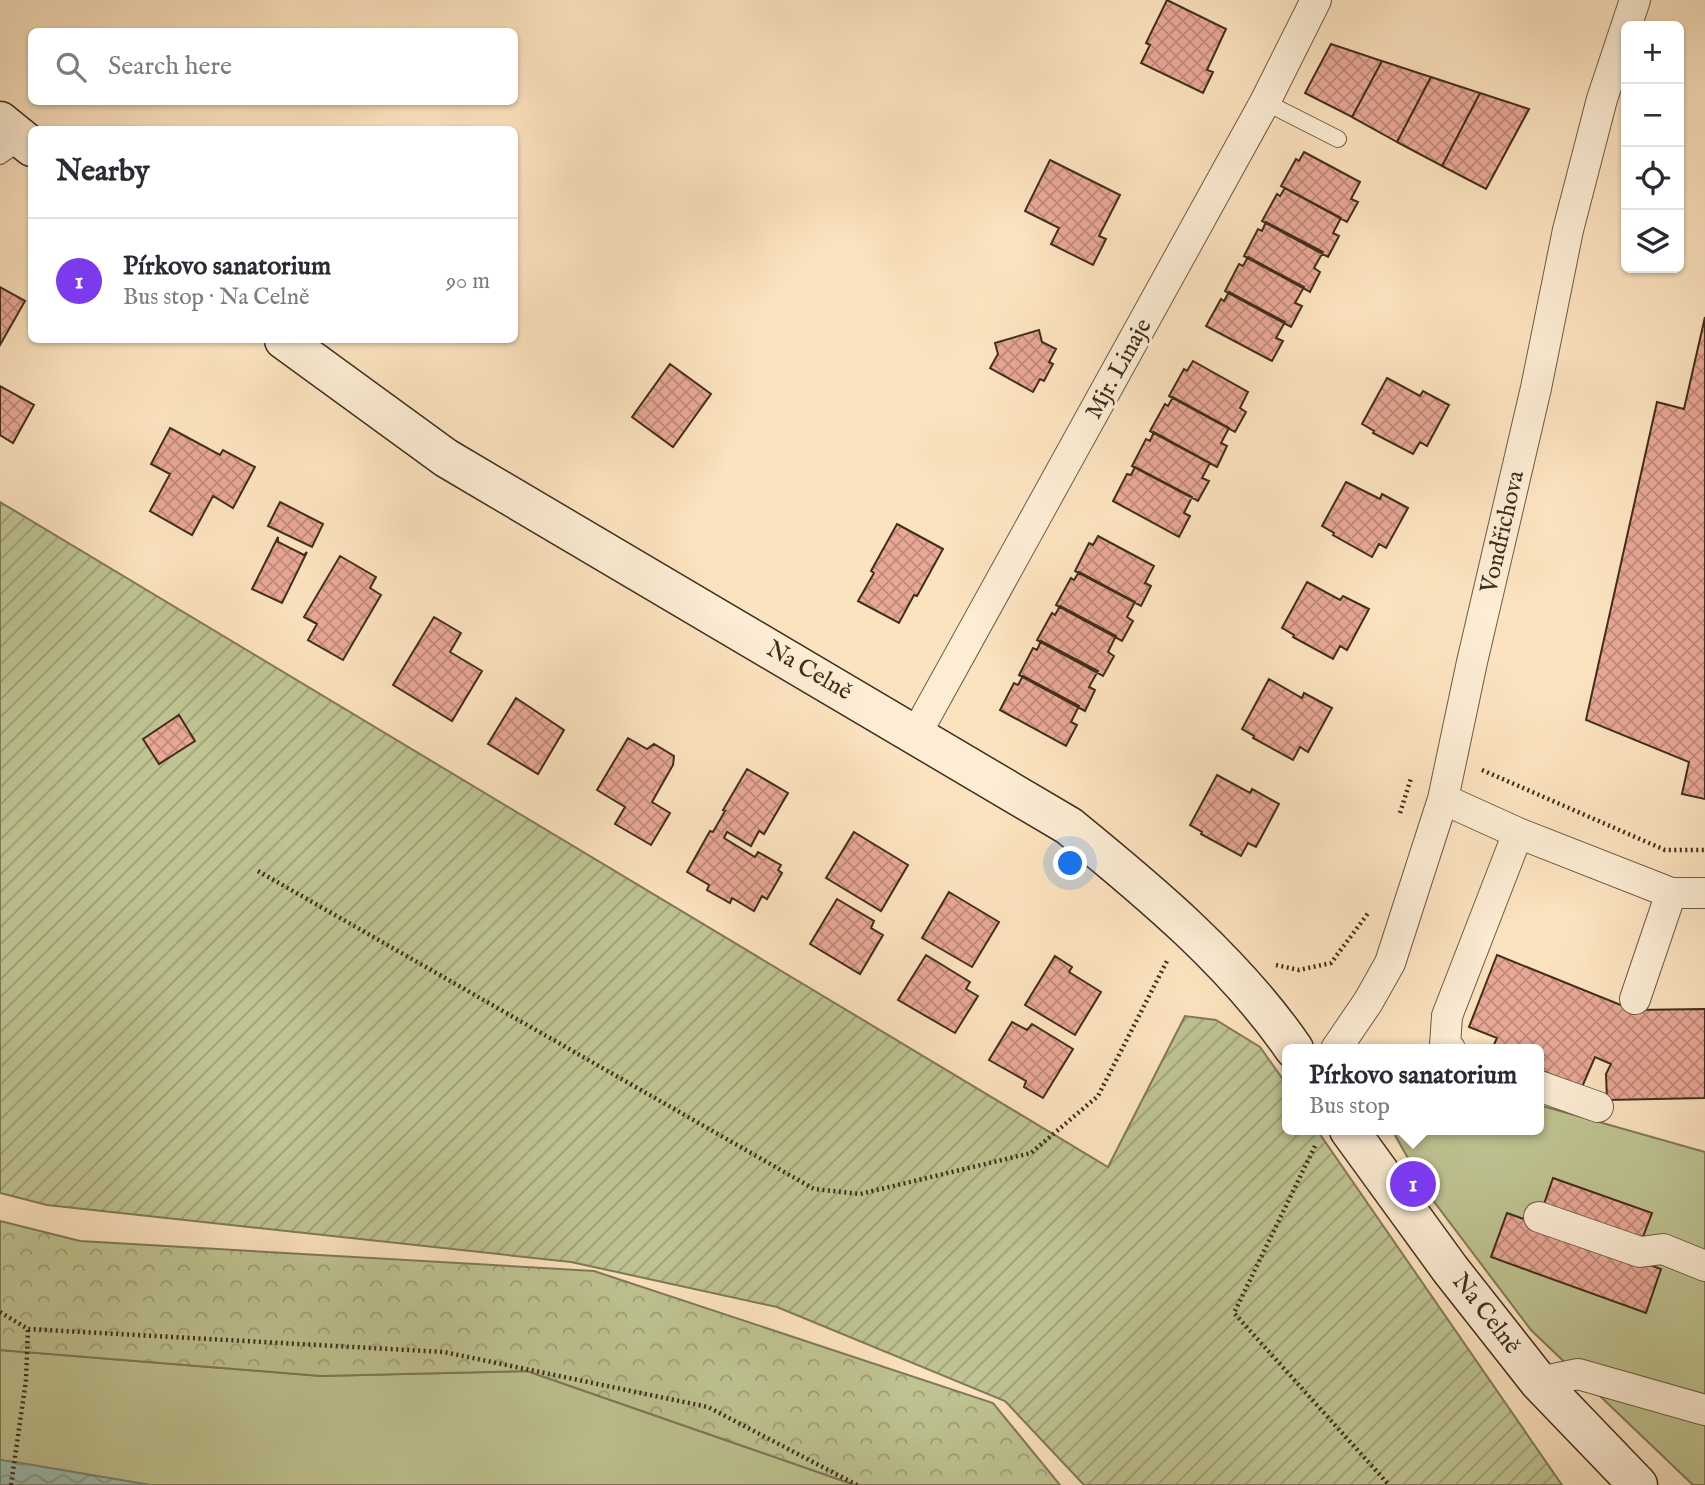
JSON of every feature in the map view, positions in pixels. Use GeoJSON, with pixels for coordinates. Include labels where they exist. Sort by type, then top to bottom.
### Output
{"type":"FeatureCollection","features":[{"type":"Feature","properties":{"kind":"street","name":"Mjr. Linaje"},"geometry":{"type":"LineString","coordinates":[[916,734],[1265,102],[1316,0]]}},
{"type":"Feature","properties":{"kind":"street","name":"Vondřichova"},"geometry":{"type":"LineString","coordinates":[[1339,1044],[1368,1002],[1390,962],[1443,799],[1536,388],[1568,230],[1602,99],[1634,0]]}},
{"type":"Feature","properties":{"kind":"street","name":"Na Celně"},"geometry":{"type":"LineString","coordinates":[[288,343],[446,458],[1069,826],[1129,874],[1237,977],[1291,1044]]}},
{"type":"Feature","properties":{"kind":"street"},"geometry":{"type":"LineString","coordinates":[[1443,799],[1518,833],[1671,892],[1705,893]]}},
{"type":"Feature","properties":{"kind":"street"},"geometry":{"type":"LineString","coordinates":[[1445,1044],[1447,1016],[1518,833]]}},
{"type":"Feature","properties":{"kind":"street"},"geometry":{"type":"LineString","coordinates":[[1635,999],[1671,892]]}},
{"type":"Feature","properties":{"kind":"street"},"geometry":{"type":"LineString","coordinates":[[1544,1088],[1598,1107]]}},
{"type":"Feature","properties":{"kind":"street","name":"Na Celně"},"geometry":{"type":"LineString","coordinates":[[1333,1136],[1450,1269],[1539,1382],[1638,1485]]}},
{"type":"Feature","properties":{"kind":"street"},"geometry":{"type":"LineString","coordinates":[[1539,1217],[1640,1252],[1662,1249],[1705,1266]]}},
{"type":"Feature","properties":{"kind":"street"},"geometry":{"type":"LineString","coordinates":[[1539,1382],[1578,1374],[1705,1410]]}},
{"type":"Feature","properties":{"kind":"lane"},"geometry":{"type":"LineString","coordinates":[[1265,102],[1338,139]]}},
{"type":"Feature","properties":{"kind":"path"},"geometry":{"type":"LineString","coordinates":[[258,871],[814,1189],[860,1194],[1031,1153],[1098,1096],[1184,927]]}},
{"type":"Feature","properties":{"kind":"path"},"geometry":{"type":"LineString","coordinates":[[1333,1136],[1234,1313],[1389,1485]]}},
{"type":"Feature","properties":{"kind":"path"},"geometry":{"type":"LineString","coordinates":[[0,1312],[28,1329],[444,1352],[708,1407],[857,1485]]}},
{"type":"Feature","properties":{"kind":"path"},"geometry":{"type":"LineString","coordinates":[[11,1485],[26,1380],[28,1329]]}},
{"type":"Feature","properties":{"kind":"green space"},"geometry":{"type":"Polygon","coordinates":[[[0,502],[1108,1167],[1185,1016],[1216,1020],[1260,1047],[1282,1078],[1282,1135],[1320,1135],[1562,1485],[1084,1485],[1005,1401],[777,1307],[571,1262],[47,1205],[0,1193],[0,502]]]}},
{"type":"Feature","properties":{"kind":"green space"},"geometry":{"type":"Polygon","coordinates":[[[1544,1106],[1705,1152],[1705,1485],[1693,1485],[1531,1330],[1429,1195],[1395,1135],[1544,1135],[1544,1106]]]}},
{"type":"Feature","properties":{"kind":"green space"},"geometry":{"type":"Polygon","coordinates":[[[0,1221],[80,1241],[594,1271],[993,1403],[1060,1485],[855,1485],[527,1371],[321,1376],[0,1350],[0,1221]]]}},
{"type":"Feature","properties":{"kind":"green space"},"geometry":{"type":"Polygon","coordinates":[[[0,1350],[321,1376],[527,1371],[855,1485],[150,1485],[0,1460],[0,1350]]]}},
{"type":"Feature","properties":{"kind":"water"},"geometry":{"type":"Polygon","coordinates":[[[0,1460],[15,1462],[150,1485],[0,1485],[0,1460]]]}},
{"type":"Feature","properties":{"kind":"building"},"geometry":{"type":"Polygon","coordinates":[[[1167,0],[1226,29],[1207,70],[1213,72],[1203,93],[1141,63],[1150,45],[1146,43],[1167,0]]]}},
{"type":"Feature","properties":{"kind":"building"},"geometry":{"type":"Polygon","coordinates":[[[1331,44],[1382,61],[1352,117],[1305,93],[1331,44]]]}},
{"type":"Feature","properties":{"kind":"building"},"geometry":{"type":"Polygon","coordinates":[[[1382,61],[1431,77],[1397,142],[1352,117],[1382,61]]]}},
{"type":"Feature","properties":{"kind":"building"},"geometry":{"type":"Polygon","coordinates":[[[1431,77],[1480,93],[1442,166],[1397,142],[1431,77]]]}},
{"type":"Feature","properties":{"kind":"building"},"geometry":{"type":"Polygon","coordinates":[[[1480,93],[1529,109],[1486,189],[1442,166],[1480,93]]]}},
{"type":"Feature","properties":{"kind":"building"},"geometry":{"type":"Polygon","coordinates":[[[1304,152],[1360,182],[1351,199],[1358,202],[1347,222],[1281,186],[1296,159],[1299,161],[1304,152]]]}},
{"type":"Feature","properties":{"kind":"building"},"geometry":{"type":"Polygon","coordinates":[[[1050,160],[1120,195],[1099,236],[1106,239],[1093,265],[1051,244],[1059,228],[1025,211],[1050,160]]]}},
{"type":"Feature","properties":{"kind":"building"},"geometry":{"type":"Polygon","coordinates":[[[1285,188],[1341,218],[1333,233],[1339,236],[1328,257],[1262,221],[1277,194],[1280,196],[1285,188]]]}},
{"type":"Feature","properties":{"kind":"building"},"geometry":{"type":"Polygon","coordinates":[[[1266,222],[1323,252],[1314,268],[1320,272],[1310,292],[1244,256],[1258,229],[1262,231],[1266,222]]]}},
{"type":"Feature","properties":{"kind":"building"},"geometry":{"type":"Polygon","coordinates":[[[1248,257],[1304,287],[1295,303],[1302,306],[1291,327],[1225,291],[1239,264],[1243,266],[1248,257]]]}},
{"type":"Feature","properties":{"kind":"building"},"geometry":{"type":"Polygon","coordinates":[[[0,287],[25,301],[0,345],[0,287]]]}},
{"type":"Feature","properties":{"kind":"building"},"geometry":{"type":"Polygon","coordinates":[[[1229,292],[1285,322],[1276,338],[1283,341],[1272,361],[1206,326],[1221,299],[1224,301],[1229,292]]]}},
{"type":"Feature","properties":{"kind":"building"},"geometry":{"type":"Polygon","coordinates":[[[1705,317],[1705,799],[1682,794],[1689,762],[1586,720],[1657,402],[1684,409],[1705,317]]]}},
{"type":"Feature","properties":{"kind":"building"},"geometry":{"type":"Polygon","coordinates":[[[1039,330],[1042,342],[1056,349],[1049,362],[1053,364],[1044,381],[1040,379],[1033,392],[990,368],[998,354],[995,343],[1039,330]]]}},
{"type":"Feature","properties":{"kind":"building"},"geometry":{"type":"Polygon","coordinates":[[[1193,361],[1248,392],[1240,408],[1246,412],[1235,432],[1169,396],[1184,369],[1187,371],[1193,361]]]}},
{"type":"Feature","properties":{"kind":"building"},"geometry":{"type":"Polygon","coordinates":[[[670,364],[711,394],[673,447],[632,417],[670,364]]]}},
{"type":"Feature","properties":{"kind":"building"},"geometry":{"type":"Polygon","coordinates":[[[1387,378],[1420,396],[1423,391],[1449,405],[1427,446],[1420,442],[1413,454],[1373,433],[1374,431],[1362,424],[1387,378]]]}},
{"type":"Feature","properties":{"kind":"building"},"geometry":{"type":"Polygon","coordinates":[[[0,386],[34,405],[13,443],[0,435],[0,386]]]}},
{"type":"Feature","properties":{"kind":"building"},"geometry":{"type":"Polygon","coordinates":[[[1173,397],[1229,428],[1221,443],[1227,446],[1217,467],[1150,431],[1165,404],[1168,406],[1173,397]]]}},
{"type":"Feature","properties":{"kind":"building"},"geometry":{"type":"Polygon","coordinates":[[[170,428],[220,455],[223,450],[255,467],[233,508],[213,496],[192,535],[150,511],[170,474],[151,464],[170,428]]]}},
{"type":"Feature","properties":{"kind":"building"},"geometry":{"type":"Polygon","coordinates":[[[1154,432],[1210,463],[1202,478],[1209,481],[1198,501],[1132,466],[1146,439],[1150,441],[1154,432]]]}},
{"type":"Feature","properties":{"kind":"building"},"geometry":{"type":"Polygon","coordinates":[[[1135,467],[1192,497],[1184,513],[1190,516],[1179,537],[1113,501],[1127,474],[1131,475],[1135,467]]]}},
{"type":"Feature","properties":{"kind":"building"},"geometry":{"type":"Polygon","coordinates":[[[1346,482],[1380,499],[1382,494],[1408,508],[1386,548],[1379,544],[1372,557],[1322,526],[1346,482]]]}},
{"type":"Feature","properties":{"kind":"building"},"geometry":{"type":"Polygon","coordinates":[[[280,502],[323,524],[312,547],[268,526],[280,502]]]}},
{"type":"Feature","properties":{"kind":"building"},"geometry":{"type":"Polygon","coordinates":[[[897,524],[943,549],[899,623],[858,601],[897,524]]]}},
{"type":"Feature","properties":{"kind":"building"},"geometry":{"type":"Polygon","coordinates":[[[1098,536],[1154,566],[1145,583],[1151,586],[1141,606],[1075,571],[1089,543],[1093,545],[1098,536]]]}},
{"type":"Feature","properties":{"kind":"building"},"geometry":{"type":"Polygon","coordinates":[[[278,537],[278,542],[304,555],[307,552],[282,603],[252,589],[278,537]]]}},
{"type":"Feature","properties":{"kind":"building"},"geometry":{"type":"Polygon","coordinates":[[[340,556],[376,577],[370,588],[381,595],[343,660],[308,640],[317,624],[304,617],[340,556]]]}},
{"type":"Feature","properties":{"kind":"building"},"geometry":{"type":"Polygon","coordinates":[[[1079,572],[1135,602],[1127,617],[1133,621],[1122,641],[1056,605],[1071,578],[1074,580],[1079,572]]]}},
{"type":"Feature","properties":{"kind":"building"},"geometry":{"type":"Polygon","coordinates":[[[1307,582],[1340,600],[1343,596],[1369,609],[1347,650],[1340,646],[1333,659],[1282,628],[1307,582]]]}},
{"type":"Feature","properties":{"kind":"building"},"geometry":{"type":"Polygon","coordinates":[[[1060,606],[1116,636],[1108,652],[1114,656],[1103,676],[1037,640],[1052,613],[1055,615],[1060,606]]]}},
{"type":"Feature","properties":{"kind":"building"},"geometry":{"type":"Polygon","coordinates":[[[434,617],[461,633],[450,652],[482,671],[452,721],[393,685],[434,617]]]}},
{"type":"Feature","properties":{"kind":"building"},"geometry":{"type":"Polygon","coordinates":[[[1041,641],[1098,671],[1089,687],[1095,690],[1085,711],[1019,675],[1033,648],[1037,650],[1041,641]]]}},
{"type":"Feature","properties":{"kind":"building"},"geometry":{"type":"Polygon","coordinates":[[[1023,676],[1079,706],[1071,722],[1077,725],[1066,746],[1000,710],[1014,683],[1018,685],[1023,676]]]}},
{"type":"Feature","properties":{"kind":"building"},"geometry":{"type":"Polygon","coordinates":[[[1269,679],[1302,698],[1304,693],[1332,708],[1308,752],[1300,747],[1293,760],[1242,729],[1269,679]]]}},
{"type":"Feature","properties":{"kind":"building"},"geometry":{"type":"Polygon","coordinates":[[[516,698],[564,730],[538,774],[488,744],[516,698]]]}},
{"type":"Feature","properties":{"kind":"building"},"geometry":{"type":"Polygon","coordinates":[[[179,715],[195,741],[159,764],[143,739],[179,715]]]}},
{"type":"Feature","properties":{"kind":"building"},"geometry":{"type":"Polygon","coordinates":[[[628,738],[647,749],[654,744],[674,756],[673,765],[652,802],[670,813],[651,845],[615,824],[625,807],[597,790],[628,738]]]}},
{"type":"Feature","properties":{"kind":"building"},"geometry":{"type":"Polygon","coordinates":[[[747,769],[788,793],[764,834],[759,831],[751,846],[727,832],[724,838],[755,857],[758,852],[781,865],[778,870],[782,873],[767,899],[762,896],[754,911],[732,898],[730,903],[707,890],[709,885],[687,872],[710,831],[713,832],[747,769]]]}},
{"type":"Feature","properties":{"kind":"building"},"geometry":{"type":"Polygon","coordinates":[[[1217,775],[1250,793],[1252,789],[1279,804],[1256,847],[1248,843],[1241,856],[1190,825],[1217,775]]]}},
{"type":"Feature","properties":{"kind":"building"},"geometry":{"type":"Polygon","coordinates":[[[854,832],[908,865],[881,911],[826,878],[854,832]]]}},
{"type":"Feature","properties":{"kind":"building"},"geometry":{"type":"Polygon","coordinates":[[[949,892],[999,922],[972,967],[922,938],[949,892]]]}},
{"type":"Feature","properties":{"kind":"building"},"geometry":{"type":"Polygon","coordinates":[[[837,899],[874,921],[871,928],[883,935],[860,974],[810,944],[837,899]]]}},
{"type":"Feature","properties":{"kind":"building"},"geometry":{"type":"Polygon","coordinates":[[[926,955],[970,982],[966,989],[978,996],[955,1033],[898,1000],[926,955]]]}},
{"type":"Feature","properties":{"kind":"building"},"geometry":{"type":"Polygon","coordinates":[[[1497,955],[1633,1010],[1705,1009],[1705,1098],[1607,1100],[1606,1074],[1611,1064],[1595,1057],[1582,1087],[1544,1072],[1544,1044],[1494,1044],[1497,1038],[1469,1027],[1497,955]]]}},
{"type":"Feature","properties":{"kind":"building"},"geometry":{"type":"Polygon","coordinates":[[[1055,956],[1072,967],[1069,972],[1101,992],[1075,1035],[1025,1005],[1055,956]]]}},
{"type":"Feature","properties":{"kind":"building"},"geometry":{"type":"Polygon","coordinates":[[[1012,1022],[1027,1030],[1032,1024],[1073,1049],[1043,1098],[1024,1087],[1026,1081],[989,1060],[1012,1022]]]}},
{"type":"Feature","properties":{"kind":"building"},"geometry":{"type":"Polygon","coordinates":[[[1553,1178],[1652,1213],[1641,1242],[1543,1207],[1553,1178]]]}},
{"type":"Feature","properties":{"kind":"building"},"geometry":{"type":"Polygon","coordinates":[[[1507,1213],[1661,1269],[1646,1313],[1491,1257],[1507,1213]]]}},
{"type":"Feature","properties":{"kind":"place","name":"Pírkovo sanatorium"},"geometry":{"type":"Point","coordinates":[1413,1184]}}]}
